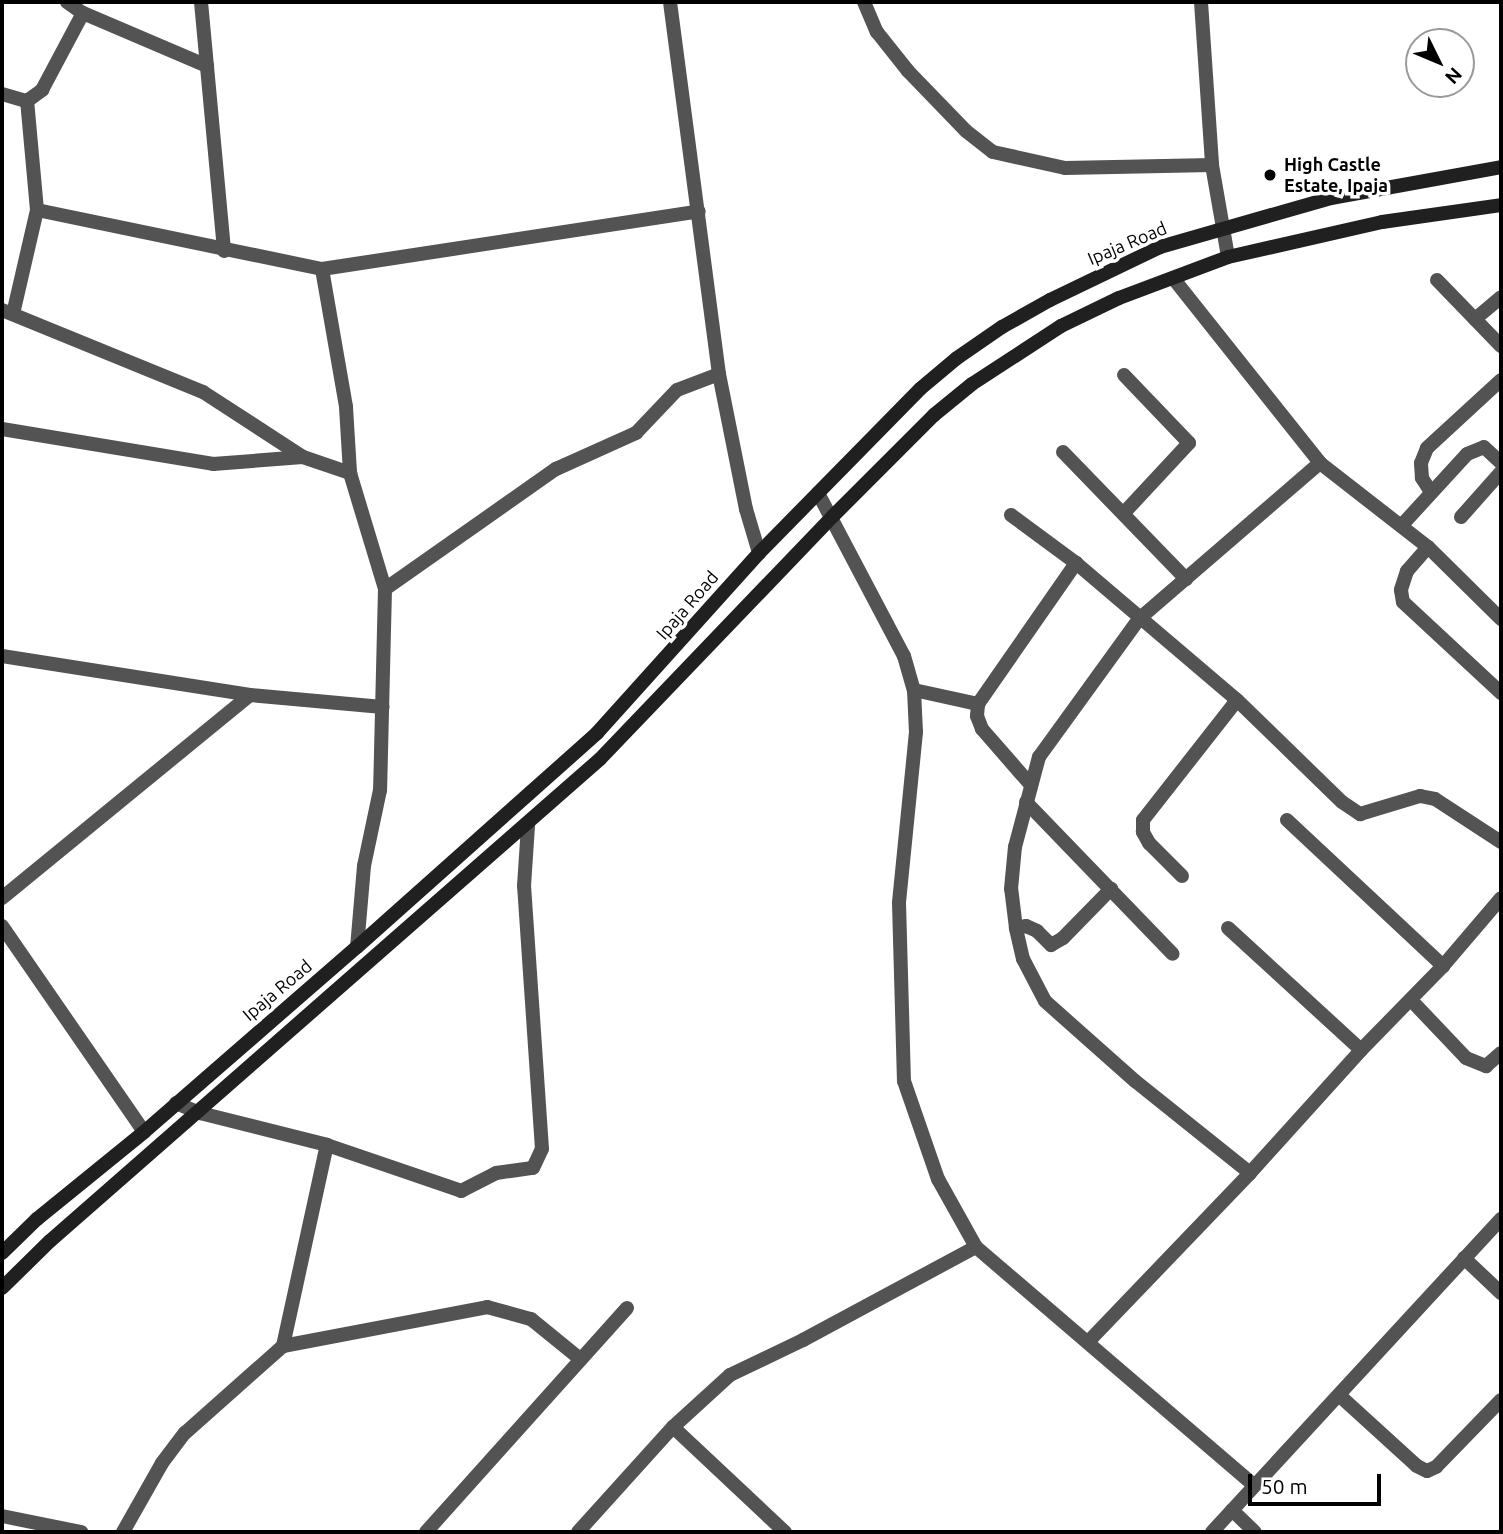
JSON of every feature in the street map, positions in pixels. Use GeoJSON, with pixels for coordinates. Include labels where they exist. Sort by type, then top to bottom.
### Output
{"type":"FeatureCollection","features":[{"type":"Feature","properties":{"kind":"main road","name":"Ipaja Road"},"geometry":{"type":"LineString","coordinates":[[2,1253],[37,1219],[144,1132],[357,947],[597,733],[759,553],[920,389],[1002,327],[1108,270],[1160,247],[1223,227],[1364,191],[1501,167]]}},
{"type":"Feature","properties":{"kind":"main road"},"geometry":{"type":"LineString","coordinates":[[2,1288],[50,1241],[200,1113],[260,1056],[528,825],[600,759],[833,516],[934,415],[972,384],[1061,326],[1119,298],[1228,257],[1382,222],[1501,205]]}},
{"type":"Feature","properties":{"kind":"street"},"geometry":{"type":"LineString","coordinates":[[67,2],[83,13],[208,66]]}},
{"type":"Feature","properties":{"kind":"street"},"geometry":{"type":"LineString","coordinates":[[201,2],[224,251]]}},
{"type":"Feature","properties":{"kind":"street"},"geometry":{"type":"LineString","coordinates":[[670,2],[719,374],[746,509],[759,553]]}},
{"type":"Feature","properties":{"kind":"street"},"geometry":{"type":"LineString","coordinates":[[864,2],[877,32],[908,71],[965,131],[993,152],[1065,168],[1212,165]]}},
{"type":"Feature","properties":{"kind":"street"},"geometry":{"type":"LineString","coordinates":[[1201,2],[1212,165],[1228,257]]}},
{"type":"Feature","properties":{"kind":"street"},"geometry":{"type":"LineString","coordinates":[[27,101],[42,90],[83,13]]}},
{"type":"Feature","properties":{"kind":"street"},"geometry":{"type":"LineString","coordinates":[[2,94],[27,101]]}},
{"type":"Feature","properties":{"kind":"street"},"geometry":{"type":"LineString","coordinates":[[27,101],[37,210],[7,312],[203,392],[303,457],[350,473]]}},
{"type":"Feature","properties":{"kind":"street"},"geometry":{"type":"LineString","coordinates":[[37,210],[224,251],[322,269],[699,211]]}},
{"type":"Feature","properties":{"kind":"street"},"geometry":{"type":"LineString","coordinates":[[322,269],[346,407],[350,473],[385,589],[380,790],[364,866],[357,947]]}},
{"type":"Feature","properties":{"kind":"street"},"geometry":{"type":"LineString","coordinates":[[1173,278],[1320,463],[1428,547],[1501,619]]}},
{"type":"Feature","properties":{"kind":"street"},"geometry":{"type":"LineString","coordinates":[[1437,280],[1501,346]]}},
{"type":"Feature","properties":{"kind":"street"},"geometry":{"type":"LineString","coordinates":[[1475,319],[1501,297]]}},
{"type":"Feature","properties":{"kind":"street"},"geometry":{"type":"LineString","coordinates":[[385,589],[556,469],[636,433],[677,390],[719,374]]}},
{"type":"Feature","properties":{"kind":"street"},"geometry":{"type":"LineString","coordinates":[[1124,375],[1189,443],[1125,513]]}},
{"type":"Feature","properties":{"kind":"street"},"geometry":{"type":"LineString","coordinates":[[1431,492],[1422,478],[1421,463],[1427,449],[1501,380]]}},
{"type":"Feature","properties":{"kind":"street"},"geometry":{"type":"LineString","coordinates":[[2,429],[213,464],[303,457]]}},
{"type":"Feature","properties":{"kind":"street"},"geometry":{"type":"LineString","coordinates":[[1402,525],[1467,454],[1483,447],[1501,463]]}},
{"type":"Feature","properties":{"kind":"street"},"geometry":{"type":"LineString","coordinates":[[1063,452],[1186,579]]}},
{"type":"Feature","properties":{"kind":"street"},"geometry":{"type":"LineString","coordinates":[[1250,1173],[1135,1081],[1045,1001],[1023,960],[1016,929],[1011,889],[1015,847],[1039,757],[1139,619],[1320,463]]}},
{"type":"Feature","properties":{"kind":"street"},"geometry":{"type":"LineString","coordinates":[[1461,517],[1501,472]]}},
{"type":"Feature","properties":{"kind":"street"},"geometry":{"type":"LineString","coordinates":[[818,493],[833,516],[904,656],[914,690],[916,732],[899,904],[904,1081],[939,1179],[976,1247],[1254,1485]]}},
{"type":"Feature","properties":{"kind":"street"},"geometry":{"type":"LineString","coordinates":[[1011,515],[1076,563],[1237,700],[1342,802],[1360,814],[1420,796],[1435,799],[1501,842]]}},
{"type":"Feature","properties":{"kind":"street"},"geometry":{"type":"LineString","coordinates":[[1428,547],[1407,571],[1401,590],[1403,602],[1501,693]]}},
{"type":"Feature","properties":{"kind":"street"},"geometry":{"type":"LineString","coordinates":[[1030,784],[982,729],[977,716],[978,704],[1076,563]]}},
{"type":"Feature","properties":{"kind":"street"},"geometry":{"type":"LineString","coordinates":[[2,656],[250,695],[382,707]]}},
{"type":"Feature","properties":{"kind":"street"},"geometry":{"type":"LineString","coordinates":[[914,690],[978,704]]}},
{"type":"Feature","properties":{"kind":"street"},"geometry":{"type":"LineString","coordinates":[[2,898],[250,695]]}},
{"type":"Feature","properties":{"kind":"street"},"geometry":{"type":"LineString","coordinates":[[1182,876],[1149,843],[1143,832],[1143,820],[1237,700]]}},
{"type":"Feature","properties":{"kind":"street"},"geometry":{"type":"LineString","coordinates":[[1026,802],[1173,954]]}},
{"type":"Feature","properties":{"kind":"street"},"geometry":{"type":"LineString","coordinates":[[1287,820],[1443,966]]}},
{"type":"Feature","properties":{"kind":"street"},"geometry":{"type":"LineString","coordinates":[[176,1103],[200,1113],[327,1145],[461,1191],[496,1173],[533,1168],[542,1149],[524,886],[528,825]]}},
{"type":"Feature","properties":{"kind":"street"},"geometry":{"type":"LineString","coordinates":[[1016,929],[1026,926],[1037,931],[1051,945],[1063,938],[1111,889]]}},
{"type":"Feature","properties":{"kind":"street"},"geometry":{"type":"LineString","coordinates":[[1089,1341],[1443,966],[1501,898]]}},
{"type":"Feature","properties":{"kind":"street"},"geometry":{"type":"LineString","coordinates":[[2,926],[144,1132]]}},
{"type":"Feature","properties":{"kind":"street"},"geometry":{"type":"LineString","coordinates":[[1228,928],[1361,1050]]}},
{"type":"Feature","properties":{"kind":"street"},"geometry":{"type":"LineString","coordinates":[[1411,1000],[1466,1058],[1486,1066],[1501,1053]]}},
{"type":"Feature","properties":{"kind":"street"},"geometry":{"type":"LineString","coordinates":[[283,1346],[327,1145]]}},
{"type":"Feature","properties":{"kind":"street"},"geometry":{"type":"LineString","coordinates":[[1212,1532],[1501,1219]]}},
{"type":"Feature","properties":{"kind":"street"},"geometry":{"type":"LineString","coordinates":[[578,1532],[673,1427],[730,1375],[803,1340],[976,1247]]}},
{"type":"Feature","properties":{"kind":"street"},"geometry":{"type":"LineString","coordinates":[[1465,1258],[1501,1293]]}},
{"type":"Feature","properties":{"kind":"street"},"geometry":{"type":"LineString","coordinates":[[123,1532],[162,1463],[185,1433],[283,1346],[487,1307],[531,1319],[579,1358]]}},
{"type":"Feature","properties":{"kind":"street"},"geometry":{"type":"LineString","coordinates":[[426,1532],[579,1358],[628,1308]]}},
{"type":"Feature","properties":{"kind":"street"},"geometry":{"type":"LineString","coordinates":[[1340,1396],[1417,1466],[1427,1471],[1436,1467],[1501,1400]]}},
{"type":"Feature","properties":{"kind":"street"},"geometry":{"type":"LineString","coordinates":[[673,1427],[785,1532]]}},
{"type":"Feature","properties":{"kind":"street"},"geometry":{"type":"LineString","coordinates":[[1232,1510],[1255,1532]]}},
{"type":"Feature","properties":{"kind":"street"},"geometry":{"type":"LineString","coordinates":[[2,1516],[81,1532]]}},
{"type":"Feature","properties":{"kind":"place","name":"High Castle Estate, Ipaja"},"geometry":{"type":"Point","coordinates":[1270,175]}}]}
